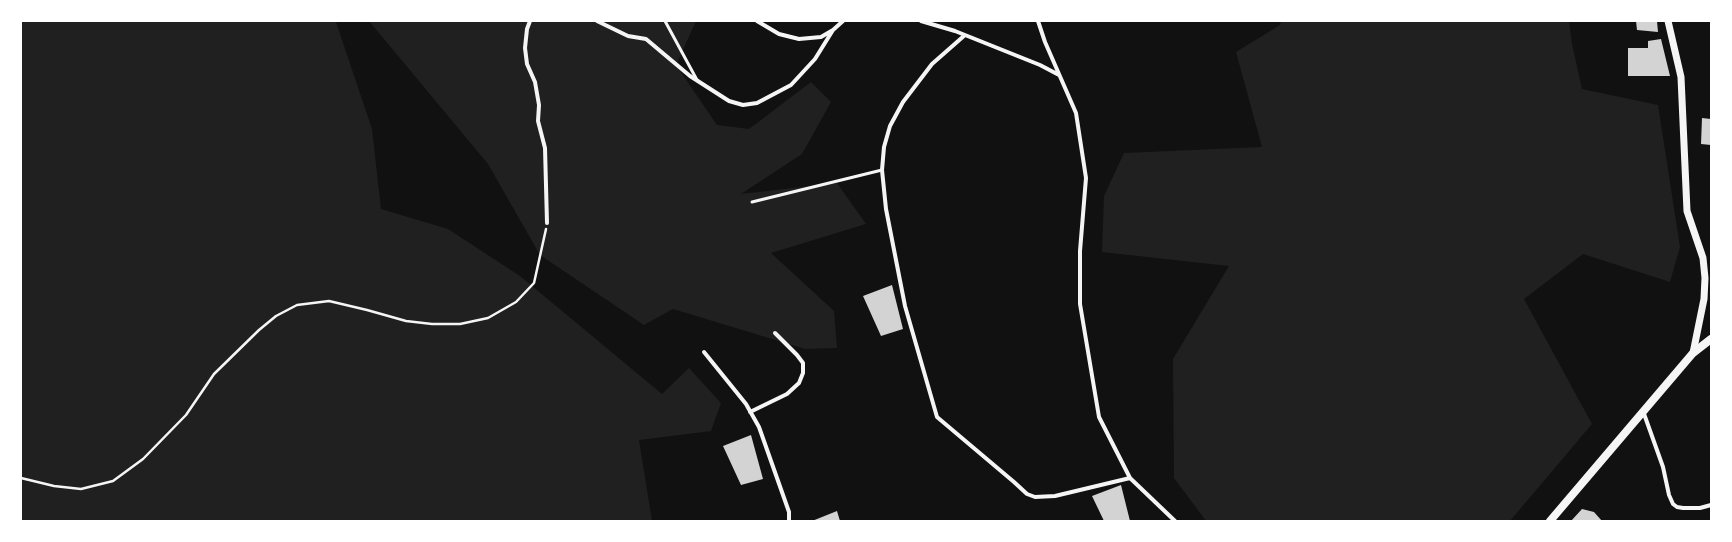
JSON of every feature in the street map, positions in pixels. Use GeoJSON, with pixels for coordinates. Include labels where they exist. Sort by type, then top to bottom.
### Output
{"type":"FeatureCollection","features":[{"type":"Feature","properties":{"kind":"main road"},"geometry":{"type":"LineString","coordinates":[[1550,521],[1693,353],[1711,339]]}},
{"type":"Feature","properties":{"kind":"street"},"geometry":{"type":"LineString","coordinates":[[530,21],[527,30],[525,48],[527,64],[535,82],[539,105],[538,121],[545,148],[547,223]]}},
{"type":"Feature","properties":{"kind":"street"},"geometry":{"type":"LineString","coordinates":[[597,21],[628,36],[646,39],[697,80],[729,102],[743,105],[757,103],[791,85],[815,59],[833,30]]}},
{"type":"Feature","properties":{"kind":"street"},"geometry":{"type":"LineString","coordinates":[[757,21],[779,34],[799,39],[821,36],[833,30],[843,21]]}},
{"type":"Feature","properties":{"kind":"street"},"geometry":{"type":"LineString","coordinates":[[921,21],[965,35],[1059,75]]}},
{"type":"Feature","properties":{"kind":"street"},"geometry":{"type":"LineString","coordinates":[[1038,21],[1045,42],[1076,113],[1086,178],[1080,251],[1080,304],[1099,417],[1130,478],[1175,521]]}},
{"type":"Feature","properties":{"kind":"street"},"geometry":{"type":"LineString","coordinates":[[1668,21],[1681,77],[1687,211],[1703,258],[1704,299],[1693,353]]}},
{"type":"Feature","properties":{"kind":"street"},"geometry":{"type":"LineString","coordinates":[[965,35],[932,64],[903,102],[890,126],[884,147],[882,170],[886,209],[905,306],[937,417],[1027,494],[1035,497],[1055,496],[1130,478]]}},
{"type":"Feature","properties":{"kind":"street"},"geometry":{"type":"LineString","coordinates":[[1704,278],[1711,274]]}},
{"type":"Feature","properties":{"kind":"street"},"geometry":{"type":"LineString","coordinates":[[750,412],[787,394],[799,383],[803,373],[803,363],[775,333]]}},
{"type":"Feature","properties":{"kind":"street"},"geometry":{"type":"LineString","coordinates":[[704,352],[750,412],[759,427],[789,512],[789,521]]}},
{"type":"Feature","properties":{"kind":"street"},"geometry":{"type":"LineString","coordinates":[[1643,411],[1663,467],[1669,495],[1673,504],[1677,507],[1683,508],[1700,508],[1711,505]]}},
{"type":"Feature","properties":{"kind":"lane"},"geometry":{"type":"LineString","coordinates":[[665,21],[697,80]]}},
{"type":"Feature","properties":{"kind":"lane"},"geometry":{"type":"LineString","coordinates":[[752,202],[882,170]]}},
{"type":"Feature","properties":{"kind":"path"},"geometry":{"type":"LineString","coordinates":[[21,478],[54,486],[81,489],[113,481],[143,459],[186,415],[214,374],[259,330],[276,316],[297,305],[329,301],[406,321],[432,324],[460,324],[488,318],[516,302],[534,283],[547,223]]}},
{"type":"Feature","properties":{"kind":"shaded area"},"geometry":{"type":"Polygon","coordinates":[[[21,21],[338,21],[336,22],[372,129],[381,209],[448,229],[520,276],[662,394],[689,368],[721,403],[711,431],[639,440],[652,521],[21,521],[21,21]]]}},
{"type":"Feature","properties":{"kind":"shaded area"},"geometry":{"type":"Polygon","coordinates":[[[369,21],[696,21],[676,65],[717,125],[749,129],[811,82],[831,102],[802,154],[741,194],[837,183],[866,224],[771,253],[834,311],[837,348],[805,349],[673,309],[644,325],[540,255],[488,164],[369,21]]]}},
{"type":"Feature","properties":{"kind":"shaded area"},"geometry":{"type":"Polygon","coordinates":[[[1281,21],[1569,21],[1572,44],[1582,89],[1658,105],[1680,247],[1670,282],[1583,254],[1524,299],[1592,424],[1510,521],[1206,521],[1174,478],[1173,359],[1229,266],[1102,252],[1104,196],[1124,153],[1262,147],[1236,52],[1280,25],[1281,21]]]}},
{"type":"Feature","properties":{"kind":"building"},"geometry":{"type":"Polygon","coordinates":[[[1636,21],[1657,21],[1658,32],[1637,30],[1636,21]]]}},
{"type":"Feature","properties":{"kind":"building"},"geometry":{"type":"Polygon","coordinates":[[[1661,39],[1670,76],[1628,76],[1628,48],[1648,48],[1648,41],[1661,39]]]}},
{"type":"Feature","properties":{"kind":"building"},"geometry":{"type":"Polygon","coordinates":[[[1702,118],[1711,119],[1711,145],[1701,144],[1702,118]]]}},
{"type":"Feature","properties":{"kind":"building"},"geometry":{"type":"Polygon","coordinates":[[[892,285],[903,329],[881,336],[863,296],[892,285]]]}},
{"type":"Feature","properties":{"kind":"building"},"geometry":{"type":"Polygon","coordinates":[[[751,435],[763,479],[741,485],[723,446],[751,435]]]}},
{"type":"Feature","properties":{"kind":"building"},"geometry":{"type":"Polygon","coordinates":[[[1121,485],[1130,521],[1104,521],[1092,496],[1121,485]]]}},
{"type":"Feature","properties":{"kind":"building"},"geometry":{"type":"Polygon","coordinates":[[[1582,509],[1594,512],[1602,521],[1571,521],[1582,509]]]}},
{"type":"Feature","properties":{"kind":"building"},"geometry":{"type":"Polygon","coordinates":[[[837,511],[840,521],[812,521],[837,511]]]}}]}
